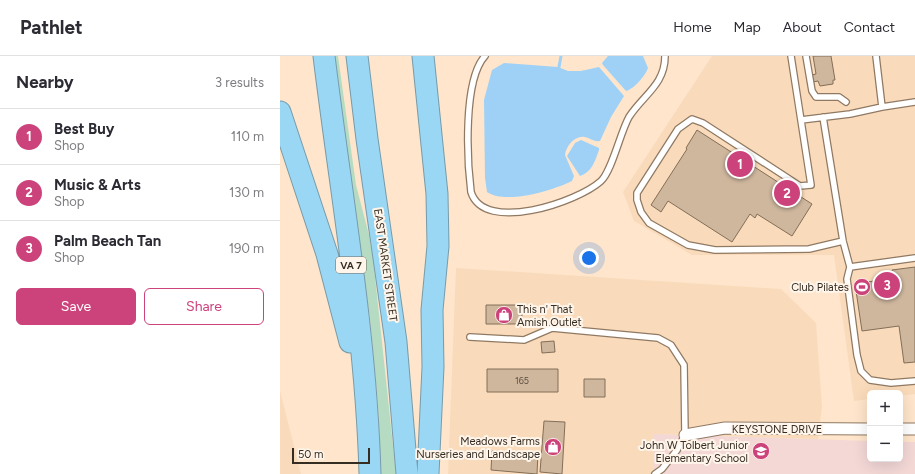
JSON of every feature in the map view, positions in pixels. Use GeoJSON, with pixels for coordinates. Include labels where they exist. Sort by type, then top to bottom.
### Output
{"type":"FeatureCollection","features":[{"type":"Feature","properties":{"kind":"highway","name":"VA 7"},"geometry":{"type":"LineString","coordinates":[[324,56],[362,353],[369,433],[370,474]]}},
{"type":"Feature","properties":{"kind":"highway","name":"EAST MARKET STREET"},"geometry":{"type":"LineString","coordinates":[[357,56],[367,139],[396,342],[407,474]]}},
{"type":"Feature","properties":{"kind":"highway"},"geometry":{"type":"LineString","coordinates":[[426,59],[437,194],[438,246],[432,310],[434,367],[428,474]]}},
{"type":"Feature","properties":{"kind":"highway"},"geometry":{"type":"LineString","coordinates":[[280,112],[327,254],[350,340],[369,433]]}},
{"type":"Feature","properties":{"kind":"street","name":"KEYSTONE DRIVE"},"geometry":{"type":"LineString","coordinates":[[685,436],[725,428],[867,429]]}},
{"type":"Feature","properties":{"kind":"street"},"geometry":{"type":"LineString","coordinates":[[903,429],[915,429]]}},
{"type":"Feature","properties":{"kind":"lane"},"geometry":{"type":"LineString","coordinates":[[485,56],[474,73],[469,105],[471,192],[476,203],[483,209],[497,212],[508,212],[540,208],[563,202],[578,196],[601,182],[608,171],[622,131],[629,118],[660,80],[665,56]]}},
{"type":"Feature","properties":{"kind":"lane"},"geometry":{"type":"LineString","coordinates":[[791,56],[812,184],[800,186],[697,120],[692,119],[678,129],[637,193],[637,200],[641,212],[649,223],[688,245],[715,250],[809,249],[843,241]]}},
{"type":"Feature","properties":{"kind":"lane"},"geometry":{"type":"LineString","coordinates":[[806,56],[812,91],[816,97],[839,97],[846,102]]}},
{"type":"Feature","properties":{"kind":"lane"},"geometry":{"type":"LineString","coordinates":[[876,56],[882,107]]}},
{"type":"Feature","properties":{"kind":"lane"},"geometry":{"type":"LineString","coordinates":[[801,120],[850,114],[915,102]]}},
{"type":"Feature","properties":{"kind":"lane"},"geometry":{"type":"LineString","coordinates":[[823,117],[843,241],[850,267],[847,279],[857,355],[861,371],[870,380],[891,383],[915,380]]}},
{"type":"Feature","properties":{"kind":"lane"},"geometry":{"type":"LineString","coordinates":[[850,267],[915,258]]}},
{"type":"Feature","properties":{"kind":"lane"},"geometry":{"type":"LineString","coordinates":[[470,337],[524,340],[552,328],[658,338],[671,345],[684,365],[685,436],[677,450],[662,469],[655,474]]}},
{"type":"Feature","properties":{"kind":"shaded area"},"geometry":{"type":"Polygon","coordinates":[[[712,56],[915,56],[915,394],[903,396],[903,390],[867,390],[867,399],[854,401],[834,255],[692,255],[634,221],[623,192],[712,56]]]}},
{"type":"Feature","properties":{"kind":"shaded area"},"geometry":{"type":"Polygon","coordinates":[[[456,268],[781,289],[816,323],[822,407],[818,439],[653,434],[653,474],[448,474],[456,268]]]}},
{"type":"Feature","properties":{"kind":"shaded area"},"geometry":{"type":"Polygon","coordinates":[[[280,391],[301,474],[280,474],[280,391]]]}},
{"type":"Feature","properties":{"kind":"shaded area","name":"John W Tolbert Junior Elementary School"},"geometry":{"type":"Polygon","coordinates":[[[653,434],[867,441],[867,462],[903,462],[903,442],[915,442],[915,474],[653,474],[653,434]]]}},
{"type":"Feature","properties":{"kind":"green space"},"geometry":{"type":"Polygon","coordinates":[[[333,56],[338,56],[356,185],[369,235],[373,258],[396,474],[381,474],[378,405],[370,319],[333,56]]]}},
{"type":"Feature","properties":{"kind":"water"},"geometry":{"type":"Polygon","coordinates":[[[608,56],[643,56],[648,68],[639,82],[626,91],[603,65],[602,63],[608,56]]]}},
{"type":"Feature","properties":{"kind":"water"},"geometry":{"type":"Polygon","coordinates":[[[504,63],[558,67],[568,71],[581,71],[599,67],[624,96],[611,117],[600,141],[581,137],[575,139],[569,145],[565,155],[574,176],[572,181],[542,192],[517,197],[495,196],[487,192],[485,178],[484,100],[492,70],[504,63]]]}},
{"type":"Feature","properties":{"kind":"water"},"geometry":{"type":"Polygon","coordinates":[[[581,140],[599,148],[599,150],[590,169],[580,176],[567,156],[575,143],[581,140]]]}},
{"type":"Feature","properties":{"kind":"building"},"geometry":{"type":"Polygon","coordinates":[[[813,56],[831,56],[835,80],[833,80],[833,84],[820,86],[818,81],[808,83],[807,76],[816,74],[813,56]]]}},
{"type":"Feature","properties":{"kind":"building"},"geometry":{"type":"Polygon","coordinates":[[[697,130],[812,204],[792,236],[757,214],[755,218],[750,214],[732,242],[668,201],[661,212],[651,205],[687,149],[686,148],[697,130]]]}},
{"type":"Feature","properties":{"kind":"building"},"geometry":{"type":"Polygon","coordinates":[[[915,267],[915,362],[904,363],[899,326],[862,331],[855,284],[893,278],[892,270],[915,267]]]}},
{"type":"Feature","properties":{"kind":"building","name":"This n' That Amish Outlet"},"geometry":{"type":"Polygon","coordinates":[[[486,305],[522,305],[522,324],[486,324],[486,305]]]}},
{"type":"Feature","properties":{"kind":"building"},"geometry":{"type":"Polygon","coordinates":[[[554,341],[555,352],[542,353],[541,342],[554,341]]]}},
{"type":"Feature","properties":{"kind":"building"},"geometry":{"type":"Polygon","coordinates":[[[487,369],[558,369],[558,392],[487,392],[487,369]]]}},
{"type":"Feature","properties":{"kind":"building"},"geometry":{"type":"Polygon","coordinates":[[[584,379],[605,379],[605,397],[584,397],[584,379]]]}},
{"type":"Feature","properties":{"kind":"building","name":"Meadows Farms Nurseries and Landscape"},"geometry":{"type":"Polygon","coordinates":[[[544,421],[565,422],[562,474],[540,472],[544,421]]]}},
{"type":"Feature","properties":{"kind":"building"},"geometry":{"type":"Polygon","coordinates":[[[492,451],[538,453],[537,474],[491,470],[492,451]]]}},
{"type":"Feature","properties":{"kind":"waterway"},"geometry":{"type":"LineString","coordinates":[[559,67],[561,56]]}},
{"type":"Feature","properties":{"kind":"place","name":"Best Buy"},"geometry":{"type":"Point","coordinates":[740,164]}},
{"type":"Feature","properties":{"kind":"place","name":"Music & Arts"},"geometry":{"type":"Point","coordinates":[787,193]}},
{"type":"Feature","properties":{"kind":"place","name":"Palm Beach Tan"},"geometry":{"type":"Point","coordinates":[887,285]}},
{"type":"Feature","properties":{"kind":"place","name":"Club Pilates"},"geometry":{"type":"Point","coordinates":[862,287]}},
{"type":"Feature","properties":{"kind":"place","name":"This n' That Amish Outlet"},"geometry":{"type":"Point","coordinates":[504,315]}},
{"type":"Feature","properties":{"kind":"place","name":"Meadows Farms Nurseries and Landscape"},"geometry":{"type":"Point","coordinates":[553,447]}},
{"type":"Feature","properties":{"kind":"place","name":"John W Tolbert Junior Elementary School"},"geometry":{"type":"Point","coordinates":[761,451]}}]}
